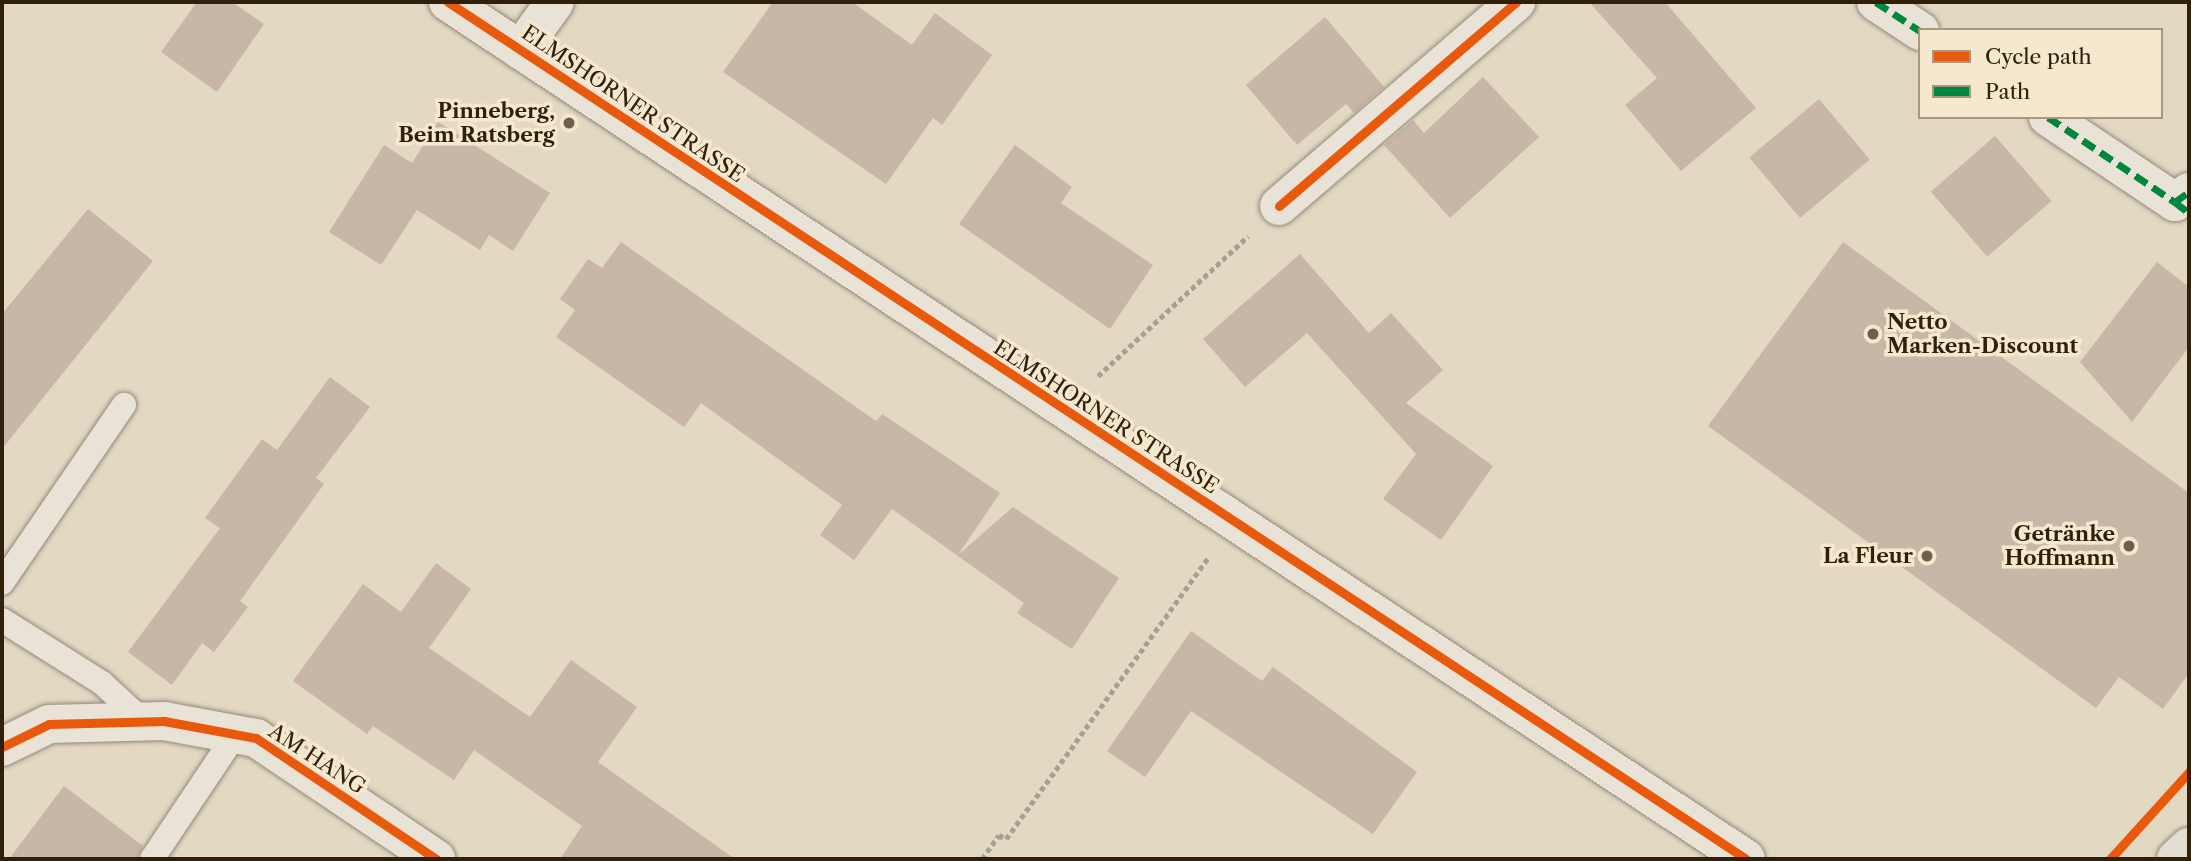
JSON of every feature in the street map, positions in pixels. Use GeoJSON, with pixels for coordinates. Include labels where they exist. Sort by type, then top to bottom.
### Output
{"type":"FeatureCollection","features":[{"type":"Feature","properties":{"kind":"main road","name":"ELMSHORNER STRASSE"},"geometry":{"type":"LineString","coordinates":[[449,2],[1745,859]]}},
{"type":"Feature","properties":{"kind":"main road"},"geometry":{"type":"LineString","coordinates":[[520,50],[555,2]]}},
{"type":"Feature","properties":{"kind":"main road"},"geometry":{"type":"LineString","coordinates":[[1279,206],[1516,2]]}},
{"type":"Feature","properties":{"kind":"main road"},"geometry":{"type":"LineString","coordinates":[[1876,2],[1918,30]]}},
{"type":"Feature","properties":{"kind":"main road"},"geometry":{"type":"LineString","coordinates":[[2051,119],[2184,202]]}},
{"type":"Feature","properties":{"kind":"main road","name":"AM HANG"},"geometry":{"type":"LineString","coordinates":[[2,747],[49,724],[143,721],[256,738],[436,859]]}},
{"type":"Feature","properties":{"kind":"main road"},"geometry":{"type":"LineString","coordinates":[[2176,859],[2189,847]]}},
{"type":"Feature","properties":{"kind":"lane"},"geometry":{"type":"LineString","coordinates":[[2,583],[124,405]]}},
{"type":"Feature","properties":{"kind":"lane"},"geometry":{"type":"LineString","coordinates":[[2,620],[103,683],[143,721]]}},
{"type":"Feature","properties":{"kind":"lane"},"geometry":{"type":"LineString","coordinates":[[152,859],[235,735]]}},
{"type":"Feature","properties":{"kind":"path"},"geometry":{"type":"LineString","coordinates":[[1062,408],[1279,206]]}},
{"type":"Feature","properties":{"kind":"path"},"geometry":{"type":"LineString","coordinates":[[982,859],[999,835],[1006,839],[1233,522]]}},
{"type":"Feature","properties":{"kind":"building"},"geometry":{"type":"Polygon","coordinates":[[[197,2],[232,2],[264,24],[217,92],[161,52],[197,2]]]}},
{"type":"Feature","properties":{"kind":"building"},"geometry":{"type":"Polygon","coordinates":[[[773,2],[852,2],[912,45],[935,13],[992,55],[942,125],[933,118],[886,184],[723,72],[773,2]]]}},
{"type":"Feature","properties":{"kind":"building"},"geometry":{"type":"Polygon","coordinates":[[[1589,2],[1665,2],[1756,108],[1681,171],[1625,105],[1657,78],[1589,2]]]}},
{"type":"Feature","properties":{"kind":"building"},"geometry":{"type":"Polygon","coordinates":[[[1325,17],[1384,87],[1354,113],[1346,104],[1297,145],[1246,85],[1325,17]]]}},
{"type":"Feature","properties":{"kind":"building"},"geometry":{"type":"Polygon","coordinates":[[[1483,77],[1539,137],[1450,218],[1384,145],[1413,120],[1424,133],[1483,77]]]}},
{"type":"Feature","properties":{"kind":"building"},"geometry":{"type":"Polygon","coordinates":[[[1819,99],[1870,160],[1800,218],[1749,157],[1819,99]]]}},
{"type":"Feature","properties":{"kind":"building"},"geometry":{"type":"Polygon","coordinates":[[[438,122],[550,193],[513,251],[489,235],[480,250],[417,210],[381,265],[329,232],[384,145],[412,163],[438,122]]]}},
{"type":"Feature","properties":{"kind":"building"},"geometry":{"type":"Polygon","coordinates":[[[1995,136],[2051,201],[1987,257],[1931,192],[1995,136]]]}},
{"type":"Feature","properties":{"kind":"building"},"geometry":{"type":"Polygon","coordinates":[[[1015,145],[1072,187],[1061,203],[1153,265],[1110,329],[959,224],[1015,145]]]}},
{"type":"Feature","properties":{"kind":"building"},"geometry":{"type":"Polygon","coordinates":[[[88,209],[153,261],[2,449],[2,314],[88,209]]]}},
{"type":"Feature","properties":{"kind":"building"},"geometry":{"type":"Polygon","coordinates":[[[621,242],[876,421],[882,414],[1000,493],[958,555],[1013,507],[1119,578],[1072,649],[1017,613],[1024,603],[892,509],[854,560],[820,535],[842,505],[701,403],[684,427],[556,337],[575,310],[560,299],[588,259],[602,268],[621,242]]]}},
{"type":"Feature","properties":{"kind":"building","name":"Netto Marken-Discount"},"geometry":{"type":"Polygon","coordinates":[[[1843,242],[2189,493],[2189,673],[2163,709],[2119,677],[2096,708],[1708,426],[1843,242]]]}},
{"type":"Feature","properties":{"kind":"building"},"geometry":{"type":"Polygon","coordinates":[[[1300,254],[1369,333],[1391,313],[1443,370],[1406,403],[1493,466],[1441,540],[1383,499],[1416,454],[1307,333],[1245,387],[1203,339],[1300,254]]]}},
{"type":"Feature","properties":{"kind":"building"},"geometry":{"type":"Polygon","coordinates":[[[2157,262],[2189,287],[2189,347],[2132,422],[2080,362],[2157,262]]]}},
{"type":"Feature","properties":{"kind":"building"},"geometry":{"type":"Polygon","coordinates":[[[330,377],[370,407],[316,478],[324,484],[240,601],[248,607],[214,652],[202,643],[172,685],[128,652],[220,528],[205,518],[262,439],[277,450],[330,377]]]}},
{"type":"Feature","properties":{"kind":"building"},"geometry":{"type":"Polygon","coordinates":[[[436,563],[471,589],[429,648],[530,717],[571,660],[637,707],[598,762],[735,859],[560,859],[582,826],[474,750],[454,780],[373,726],[367,734],[293,681],[363,584],[401,612],[436,563]]]}},
{"type":"Feature","properties":{"kind":"building"},"geometry":{"type":"Polygon","coordinates":[[[1191,631],[1262,681],[1273,667],[1417,772],[1373,834],[1191,711],[1145,777],[1107,751],[1191,631]]]}},
{"type":"Feature","properties":{"kind":"building"},"geometry":{"type":"Polygon","coordinates":[[[64,786],[143,846],[137,859],[9,859],[64,786]]]}},
{"type":"Feature","properties":{"kind":"marked path"},"geometry":{"type":"LineString","coordinates":[[1876,2],[1918,30]]}},
{"type":"Feature","properties":{"kind":"marked path"},"geometry":{"type":"LineString","coordinates":[[2051,119],[2175,202],[2189,192]]}},
{"type":"Feature","properties":{"kind":"marked path"},"geometry":{"type":"LineString","coordinates":[[2175,202],[2189,213]]}},
{"type":"Feature","properties":{"kind":"cycle path"},"geometry":{"type":"LineString","coordinates":[[448,2],[1746,859]]}},
{"type":"Feature","properties":{"kind":"cycle path"},"geometry":{"type":"LineString","coordinates":[[1279,206],[1516,2]]}},
{"type":"Feature","properties":{"kind":"cycle path"},"geometry":{"type":"LineString","coordinates":[[2,747],[49,724],[164,721],[256,738],[436,859]]}},
{"type":"Feature","properties":{"kind":"cycle path"},"geometry":{"type":"LineString","coordinates":[[2110,859],[2189,772]]}},
{"type":"Feature","properties":{"kind":"place","name":"Pinneberg, Beim Ratsberg"},"geometry":{"type":"Point","coordinates":[569,123]}},
{"type":"Feature","properties":{"kind":"place","name":"Netto Marken-Discount"},"geometry":{"type":"Point","coordinates":[1873,334]}},
{"type":"Feature","properties":{"kind":"place","name":"Getränke Hoffmann"},"geometry":{"type":"Point","coordinates":[2129,546]}},
{"type":"Feature","properties":{"kind":"place","name":"La Fleur"},"geometry":{"type":"Point","coordinates":[1927,556]}}]}
